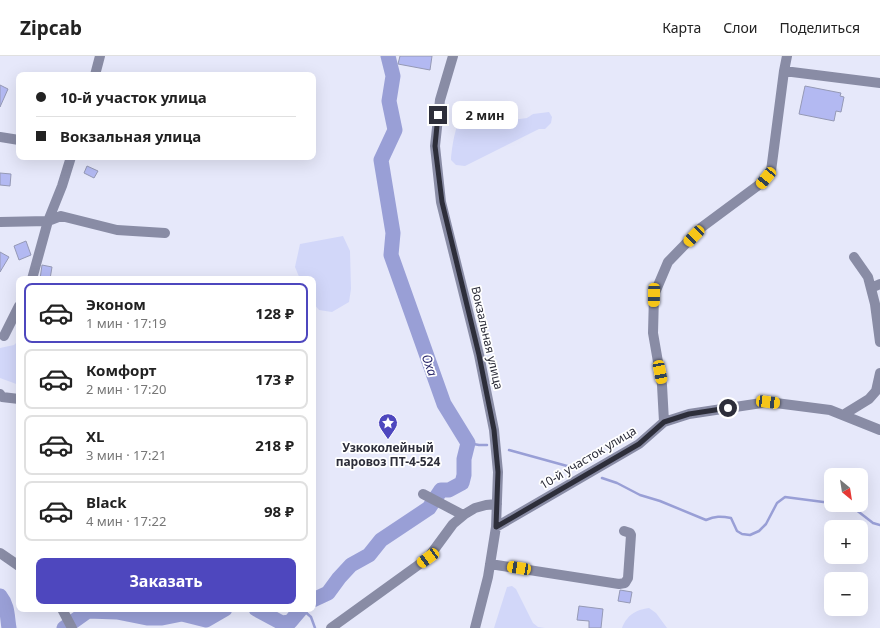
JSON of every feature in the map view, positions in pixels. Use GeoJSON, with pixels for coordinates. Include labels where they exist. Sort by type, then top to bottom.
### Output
{"type":"FeatureCollection","features":[{"type":"Feature","properties":{"kind":"street"},"geometry":{"type":"LineString","coordinates":[[95,72],[100,56]]}},
{"type":"Feature","properties":{"kind":"street","name":"Вокзальная улица"},"geometry":{"type":"LineString","coordinates":[[453,56],[440,100],[435,146],[442,202],[479,355],[494,430],[498,472],[496,527],[488,577],[475,628]]}},
{"type":"Feature","properties":{"kind":"street"},"geometry":{"type":"LineString","coordinates":[[664,422],[662,385],[653,333],[654,295],[668,262],[702,227],[760,184],[771,171],[787,56]]}},
{"type":"Feature","properties":{"kind":"street"},"geometry":{"type":"LineString","coordinates":[[784,71],[880,83]]}},
{"type":"Feature","properties":{"kind":"street"},"geometry":{"type":"LineString","coordinates":[[0,137],[16,140]]}},
{"type":"Feature","properties":{"kind":"street"},"geometry":{"type":"LineString","coordinates":[[33,276],[48,221],[62,186],[70,160]]}},
{"type":"Feature","properties":{"kind":"street"},"geometry":{"type":"LineString","coordinates":[[0,222],[48,221],[61,216],[117,230],[165,233]]}},
{"type":"Feature","properties":{"kind":"street"},"geometry":{"type":"LineString","coordinates":[[854,257],[875,286],[875,304],[880,342]]}},
{"type":"Feature","properties":{"kind":"street"},"geometry":{"type":"LineString","coordinates":[[4,336],[16,312]]}},
{"type":"Feature","properties":{"kind":"street"},"geometry":{"type":"LineString","coordinates":[[843,415],[869,400],[876,391],[880,373]]}},
{"type":"Feature","properties":{"kind":"street"},"geometry":{"type":"LineString","coordinates":[[0,394],[2,397],[16,399]]}},
{"type":"Feature","properties":{"kind":"street","name":"10-й участок улица"},"geometry":{"type":"LineString","coordinates":[[496,527],[639,444],[664,422],[689,414],[768,402],[830,410],[880,430]]}},
{"type":"Feature","properties":{"kind":"street"},"geometry":{"type":"LineString","coordinates":[[425,495],[463,515]]}},
{"type":"Feature","properties":{"kind":"street"},"geometry":{"type":"LineString","coordinates":[[331,628],[428,558],[453,524],[463,515],[475,508],[497,504]]}},
{"type":"Feature","properties":{"kind":"street"},"geometry":{"type":"LineString","coordinates":[[490,564],[619,584],[625,583],[628,578],[631,535],[630,533],[624,531]]}},
{"type":"Feature","properties":{"kind":"street"},"geometry":{"type":"LineString","coordinates":[[0,553],[16,564]]}},
{"type":"Feature","properties":{"kind":"street"},"geometry":{"type":"LineString","coordinates":[[64,614],[72,628]]}},
{"type":"Feature","properties":{"kind":"shaded area"},"geometry":{"type":"Polygon","coordinates":[[[466,108],[474,108],[498,118],[512,120],[527,118],[533,114],[549,112],[552,117],[551,123],[545,129],[539,129],[465,166],[456,165],[451,160],[454,140],[457,126],[466,108]]]}},
{"type":"Feature","properties":{"kind":"shaded area"},"geometry":{"type":"Polygon","coordinates":[[[343,236],[350,251],[351,289],[349,302],[332,312],[319,310],[316,306],[316,276],[299,276],[295,267],[300,244],[343,236]]]}},
{"type":"Feature","properties":{"kind":"shaded area"},"geometry":{"type":"Polygon","coordinates":[[[16,343],[16,384],[0,378],[0,348],[14,345],[16,343]]]}},
{"type":"Feature","properties":{"kind":"shaded area"},"geometry":{"type":"Polygon","coordinates":[[[512,586],[516,589],[533,623],[538,627],[545,628],[494,628],[507,587],[512,586]]]}},
{"type":"Feature","properties":{"kind":"shaded area"},"geometry":{"type":"Polygon","coordinates":[[[649,608],[656,613],[667,628],[622,628],[631,614],[649,608]]]}},
{"type":"Feature","properties":{"kind":"building"},"geometry":{"type":"Polygon","coordinates":[[[400,56],[432,56],[430,70],[398,64],[400,56]]]}},
{"type":"Feature","properties":{"kind":"building"},"geometry":{"type":"Polygon","coordinates":[[[0,85],[8,89],[0,107],[0,85]]]}},
{"type":"Feature","properties":{"kind":"building"},"geometry":{"type":"Polygon","coordinates":[[[805,86],[841,93],[840,96],[844,97],[841,112],[836,111],[834,121],[799,114],[805,86]]]}},
{"type":"Feature","properties":{"kind":"building"},"geometry":{"type":"Polygon","coordinates":[[[87,166],[98,171],[94,178],[84,173],[87,166]]]}},
{"type":"Feature","properties":{"kind":"building"},"geometry":{"type":"Polygon","coordinates":[[[0,173],[11,174],[10,186],[0,185],[0,173]]]}},
{"type":"Feature","properties":{"kind":"building"},"geometry":{"type":"Polygon","coordinates":[[[26,241],[31,255],[19,260],[14,246],[26,241]]]}},
{"type":"Feature","properties":{"kind":"building"},"geometry":{"type":"Polygon","coordinates":[[[0,252],[9,257],[0,272],[0,252]]]}},
{"type":"Feature","properties":{"kind":"building"},"geometry":{"type":"Polygon","coordinates":[[[42,265],[52,267],[50,276],[40,276],[42,265]]]}},
{"type":"Feature","properties":{"kind":"building"},"geometry":{"type":"Polygon","coordinates":[[[620,590],[632,592],[630,603],[618,601],[620,590]]]}},
{"type":"Feature","properties":{"kind":"building"},"geometry":{"type":"Polygon","coordinates":[[[579,606],[603,609],[601,628],[589,628],[589,621],[577,620],[579,606]]]}},
{"type":"Feature","properties":{"kind":"waterway","name":"Оха"},"geometry":{"type":"LineString","coordinates":[[316,599],[328,593],[351,565],[369,555],[381,540],[429,508],[441,490],[449,490],[462,483],[464,475],[464,459],[468,443],[444,404],[391,255],[393,233],[381,160],[395,130],[389,101],[393,76],[388,56]]}},
{"type":"Feature","properties":{"kind":"waterway"},"geometry":{"type":"LineString","coordinates":[[468,443],[487,445]]}},
{"type":"Feature","properties":{"kind":"waterway"},"geometry":{"type":"LineString","coordinates":[[509,450],[578,469]]}},
{"type":"Feature","properties":{"kind":"waterway"},"geometry":{"type":"LineString","coordinates":[[602,478],[617,483],[640,495],[660,501],[706,520],[718,517],[731,518],[737,531],[742,534],[750,535],[759,531],[766,524],[777,503],[785,497],[824,502]]}},
{"type":"Feature","properties":{"kind":"waterway"},"geometry":{"type":"LineString","coordinates":[[859,512],[873,523],[880,525]]}},
{"type":"Feature","properties":{"kind":"waterway","name":"Оха"},"geometry":{"type":"LineString","coordinates":[[0,596],[6,607],[9,628]]}},
{"type":"Feature","properties":{"kind":"waterway","name":"Оха"},"geometry":{"type":"LineString","coordinates":[[64,628],[87,612]]}},
{"type":"Feature","properties":{"kind":"waterway","name":"Оха"},"geometry":{"type":"LineString","coordinates":[[117,612],[147,618],[162,618],[182,614],[206,620],[220,612]]}},
{"type":"Feature","properties":{"kind":"waterway","name":"Оха"},"geometry":{"type":"LineString","coordinates":[[262,612],[282,623],[290,622],[298,612]]}},
{"type":"Feature","properties":{"kind":"waterway"},"geometry":{"type":"LineString","coordinates":[[305,612],[311,617],[315,628]]}},
{"type":"Feature","properties":{"kind":"place","name":"Узкоколейный паровоз ПТ-4-524"},"geometry":{"type":"Point","coordinates":[388,440]}},
{"type":"Feature","properties":{"kind":"route"},"geometry":{"type":"LineString","coordinates":[[438,115],[435,146],[442,202],[479,355],[494,430],[498,472],[496,527],[639,444],[664,422],[689,414],[728,408]]}}]}
